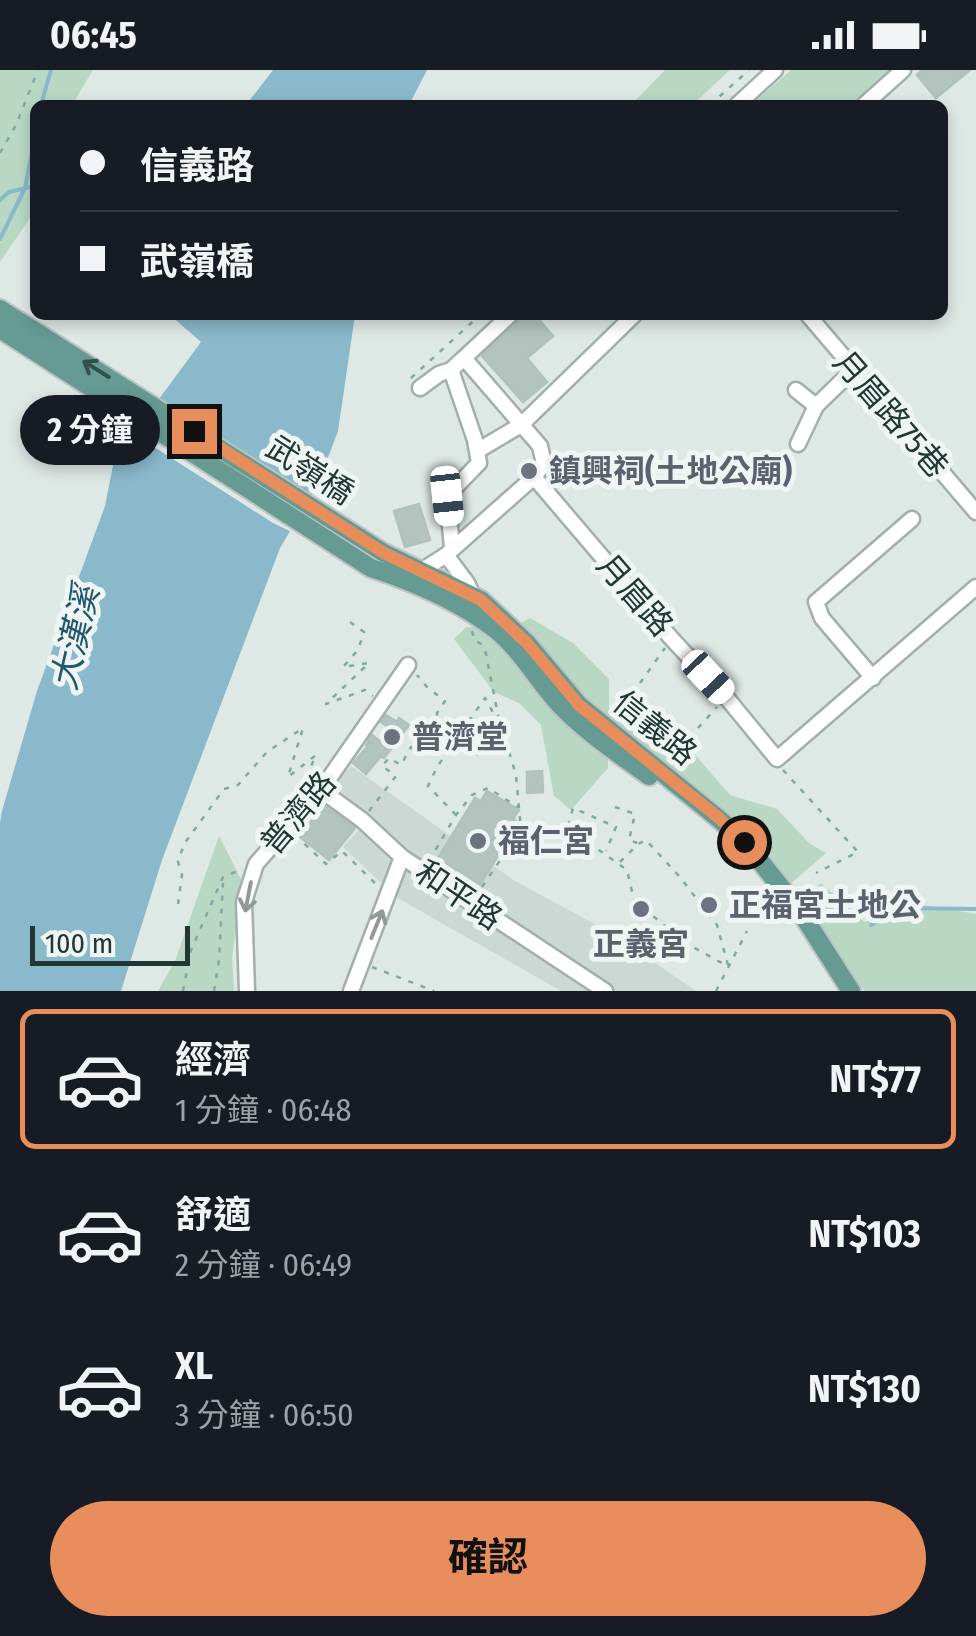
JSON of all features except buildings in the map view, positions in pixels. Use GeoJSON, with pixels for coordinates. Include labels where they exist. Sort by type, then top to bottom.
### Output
{"type":"FeatureCollection","features":[{"type":"Feature","properties":{"kind":"main road","name":"武嶺橋"},"geometry":{"type":"LineString","coordinates":[[0,309],[384,553]]}},
{"type":"Feature","properties":{"kind":"main road","name":"武嶺橋"},"geometry":{"type":"LineString","coordinates":[[0,329],[371,568]]}},
{"type":"Feature","properties":{"kind":"main road","name":"信義路"},"geometry":{"type":"LineString","coordinates":[[384,553],[424,570],[493,610],[527,643],[579,705],[719,818],[744,842],[800,911],[851,991]]}},
{"type":"Feature","properties":{"kind":"main road","name":"信義路"},"geometry":{"type":"LineString","coordinates":[[371,568],[457,604],[494,628],[516,648],[560,705],[734,843],[794,918],[829,969],[839,991]]}},
{"type":"Feature","properties":{"kind":"street"},"geometry":{"type":"LineString","coordinates":[[742,100],[775,70]]}},
{"type":"Feature","properties":{"kind":"street"},"geometry":{"type":"LineString","coordinates":[[870,100],[903,70]]}},
{"type":"Feature","properties":{"kind":"street"},"geometry":{"type":"LineString","coordinates":[[416,383],[450,370],[505,320]]}},
{"type":"Feature","properties":{"kind":"street"},"geometry":{"type":"LineString","coordinates":[[478,451],[521,425],[629,320]]}},
{"type":"Feature","properties":{"kind":"street","name":"月眉路75巷"},"geometry":{"type":"LineString","coordinates":[[812,320],[976,512]]}},
{"type":"Feature","properties":{"kind":"street"},"geometry":{"type":"LineString","coordinates":[[405,579],[449,551],[544,464],[540,446],[464,358]]}},
{"type":"Feature","properties":{"kind":"street"},"geometry":{"type":"LineString","coordinates":[[450,370],[478,451],[479,463],[447,496],[449,551],[473,596]]}},
{"type":"Feature","properties":{"kind":"street"},"geometry":{"type":"LineString","coordinates":[[798,444],[816,406],[853,370]]}},
{"type":"Feature","properties":{"kind":"street"},"geometry":{"type":"LineString","coordinates":[[796,390],[816,406]]}},
{"type":"Feature","properties":{"kind":"street","name":"月眉路"},"geometry":{"type":"LineString","coordinates":[[534,477],[777,759]]}},
{"type":"Feature","properties":{"kind":"street"},"geometry":{"type":"LineString","coordinates":[[873,678],[822,618],[816,602],[912,519]]}},
{"type":"Feature","properties":{"kind":"street"},"geometry":{"type":"LineString","coordinates":[[777,759],[976,588]]}},
{"type":"Feature","properties":{"kind":"street","name":"普濟路"},"geometry":{"type":"LineString","coordinates":[[246,991],[244,902],[256,864],[321,790],[408,665]]}},
{"type":"Feature","properties":{"kind":"street","name":"和平路"},"geometry":{"type":"LineString","coordinates":[[321,790],[362,820],[402,857],[595,988]]}},
{"type":"Feature","properties":{"kind":"street"},"geometry":{"type":"LineString","coordinates":[[352,991],[402,857]]}},
{"type":"Feature","properties":{"kind":"path"},"geometry":{"type":"LineString","coordinates":[[0,153],[38,70]]}},
{"type":"Feature","properties":{"kind":"path"},"geometry":{"type":"LineString","coordinates":[[716,100],[749,70]]}},
{"type":"Feature","properties":{"kind":"path"},"geometry":{"type":"LineString","coordinates":[[416,383],[475,320]]}},
{"type":"Feature","properties":{"kind":"path"},"geometry":{"type":"LineString","coordinates":[[350,622],[364,632],[358,650],[343,668],[369,662],[326,704],[365,690],[382,704]]}},
{"type":"Feature","properties":{"kind":"path"},"geometry":{"type":"LineString","coordinates":[[640,684],[672,638]]}},
{"type":"Feature","properties":{"kind":"path"},"geometry":{"type":"LineString","coordinates":[[471,904],[521,830],[516,775],[483,645]]}},
{"type":"Feature","properties":{"kind":"path"},"geometry":{"type":"LineString","coordinates":[[362,820],[396,776],[382,766],[389,758],[400,766],[411,748],[416,752],[446,701],[408,665]]}},
{"type":"Feature","properties":{"kind":"path"},"geometry":{"type":"LineString","coordinates":[[698,728],[726,697]]}},
{"type":"Feature","properties":{"kind":"path"},"geometry":{"type":"LineString","coordinates":[[456,815],[428,786],[437,767],[485,698],[502,726]]}},
{"type":"Feature","properties":{"kind":"path"},"geometry":{"type":"LineString","coordinates":[[178,904],[182,875],[178,862],[184,844],[224,789],[238,784],[267,752],[303,728],[288,777],[316,755],[309,772],[317,778],[321,790]]}},
{"type":"Feature","properties":{"kind":"path"},"geometry":{"type":"LineString","coordinates":[[425,736],[448,752]]}},
{"type":"Feature","properties":{"kind":"path"},"geometry":{"type":"LineString","coordinates":[[476,755],[486,745],[509,745]]}},
{"type":"Feature","properties":{"kind":"path"},"geometry":{"type":"LineString","coordinates":[[777,759],[858,852],[816,872]]}},
{"type":"Feature","properties":{"kind":"path"},"geometry":{"type":"LineString","coordinates":[[423,870],[472,796],[488,788],[519,808]]}},
{"type":"Feature","properties":{"kind":"path"},"geometry":{"type":"LineString","coordinates":[[615,807],[635,814],[630,840],[638,844]]}},
{"type":"Feature","properties":{"kind":"path"},"geometry":{"type":"LineString","coordinates":[[568,828],[572,808],[616,827],[605,853]]}},
{"type":"Feature","properties":{"kind":"path"},"geometry":{"type":"LineString","coordinates":[[286,828],[326,864],[342,850],[388,895]]}},
{"type":"Feature","properties":{"kind":"path"},"geometry":{"type":"LineString","coordinates":[[521,830],[540,841],[550,829],[568,828],[627,870],[634,900],[684,942],[729,967]]}},
{"type":"Feature","properties":{"kind":"path"},"geometry":{"type":"LineString","coordinates":[[619,863],[646,840],[717,925],[729,967]]}},
{"type":"Feature","properties":{"kind":"path"},"geometry":{"type":"LineString","coordinates":[[182,991],[191,950],[223,877],[256,864]]}},
{"type":"Feature","properties":{"kind":"path"},"geometry":{"type":"LineString","coordinates":[[214,991],[223,877]]}},
{"type":"Feature","properties":{"kind":"path"},"geometry":{"type":"LineString","coordinates":[[716,991],[747,931]]}},
{"type":"Feature","properties":{"kind":"path"},"geometry":{"type":"LineString","coordinates":[[361,963],[434,991]]}},
{"type":"Feature","properties":{"kind":"shaded area"},"geometry":{"type":"Polygon","coordinates":[[[351,766],[515,881],[615,935],[696,991],[561,991],[396,897],[343,847],[368,820],[329,789],[351,766]]]}},
{"type":"Feature","properties":{"kind":"green space"},"geometry":{"type":"Polygon","coordinates":[[[0,70],[93,70],[75,100],[30,100],[30,218],[0,262],[0,70]]]}},
{"type":"Feature","properties":{"kind":"green space"},"geometry":{"type":"Polygon","coordinates":[[[665,70],[730,70],[697,100],[636,100],[665,70]]]}},
{"type":"Feature","properties":{"kind":"green space"},"geometry":{"type":"Polygon","coordinates":[[[791,70],[891,70],[858,100],[757,100],[791,70]]]}},
{"type":"Feature","properties":{"kind":"green space"},"geometry":{"type":"Polygon","coordinates":[[[530,618],[573,643],[609,679],[609,708],[649,744],[691,750],[730,795],[777,809],[809,843],[826,853],[788,886],[580,699],[532,641],[521,623],[530,618]]]}},
{"type":"Feature","properties":{"kind":"green space"},"geometry":{"type":"Polygon","coordinates":[[[466,627],[480,627],[608,754],[608,768],[571,810],[554,796],[541,725],[519,703],[494,692],[454,639],[466,627]]]}},
{"type":"Feature","properties":{"kind":"green space"},"geometry":{"type":"Polygon","coordinates":[[[219,836],[243,883],[232,957],[234,991],[158,991],[175,961],[219,836]]]}},
{"type":"Feature","properties":{"kind":"green space"},"geometry":{"type":"Polygon","coordinates":[[[821,883],[865,922],[918,904],[976,914],[976,991],[864,991],[803,896],[821,883]]]}},
{"type":"Feature","properties":{"kind":"water"},"geometry":{"type":"Polygon","coordinates":[[[273,70],[427,70],[412,100],[250,100],[273,70]]]}},
{"type":"Feature","properties":{"kind":"water","name":"大漢溪"},"geometry":{"type":"Polygon","coordinates":[[[176,320],[354,320],[338,431],[318,484],[280,548],[162,860],[121,991],[0,991],[0,823],[37,691],[105,506],[114,460],[201,342],[176,320]]]}},
{"type":"Feature","properties":{"kind":"pier"},"geometry":{"type":"Polygon","coordinates":[[[152,400],[313,502],[294,533],[129,431],[152,400]]]}},
{"type":"Feature","properties":{"kind":"waterway"},"geometry":{"type":"LineString","coordinates":[[42,100],[51,70]]}},
{"type":"Feature","properties":{"kind":"waterway"},"geometry":{"type":"LineString","coordinates":[[0,239],[25,188],[30,162]]}},
{"type":"Feature","properties":{"kind":"waterway"},"geometry":{"type":"LineString","coordinates":[[0,200],[9,192],[30,187]]}},
{"type":"Feature","properties":{"kind":"waterway"},"geometry":{"type":"LineString","coordinates":[[871,925],[899,908],[976,909]]}},
{"type":"Feature","properties":{"kind":"place","name":"鎮興祠(土地公廟)"},"geometry":{"type":"Point","coordinates":[529,471]}},
{"type":"Feature","properties":{"kind":"place","name":"普濟堂"},"geometry":{"type":"Point","coordinates":[392,737]}},
{"type":"Feature","properties":{"kind":"place","name":"福仁宮"},"geometry":{"type":"Point","coordinates":[478,841]}},
{"type":"Feature","properties":{"kind":"place","name":"正福宮土地公"},"geometry":{"type":"Point","coordinates":[709,905]}},
{"type":"Feature","properties":{"kind":"place","name":"正義宮"},"geometry":{"type":"Point","coordinates":[641,909]}},
{"type":"Feature","properties":{"kind":"route"},"geometry":{"type":"LineString","coordinates":[[194,431],[384,553],[481,600],[527,643],[579,705],[744,842]]}}]}
